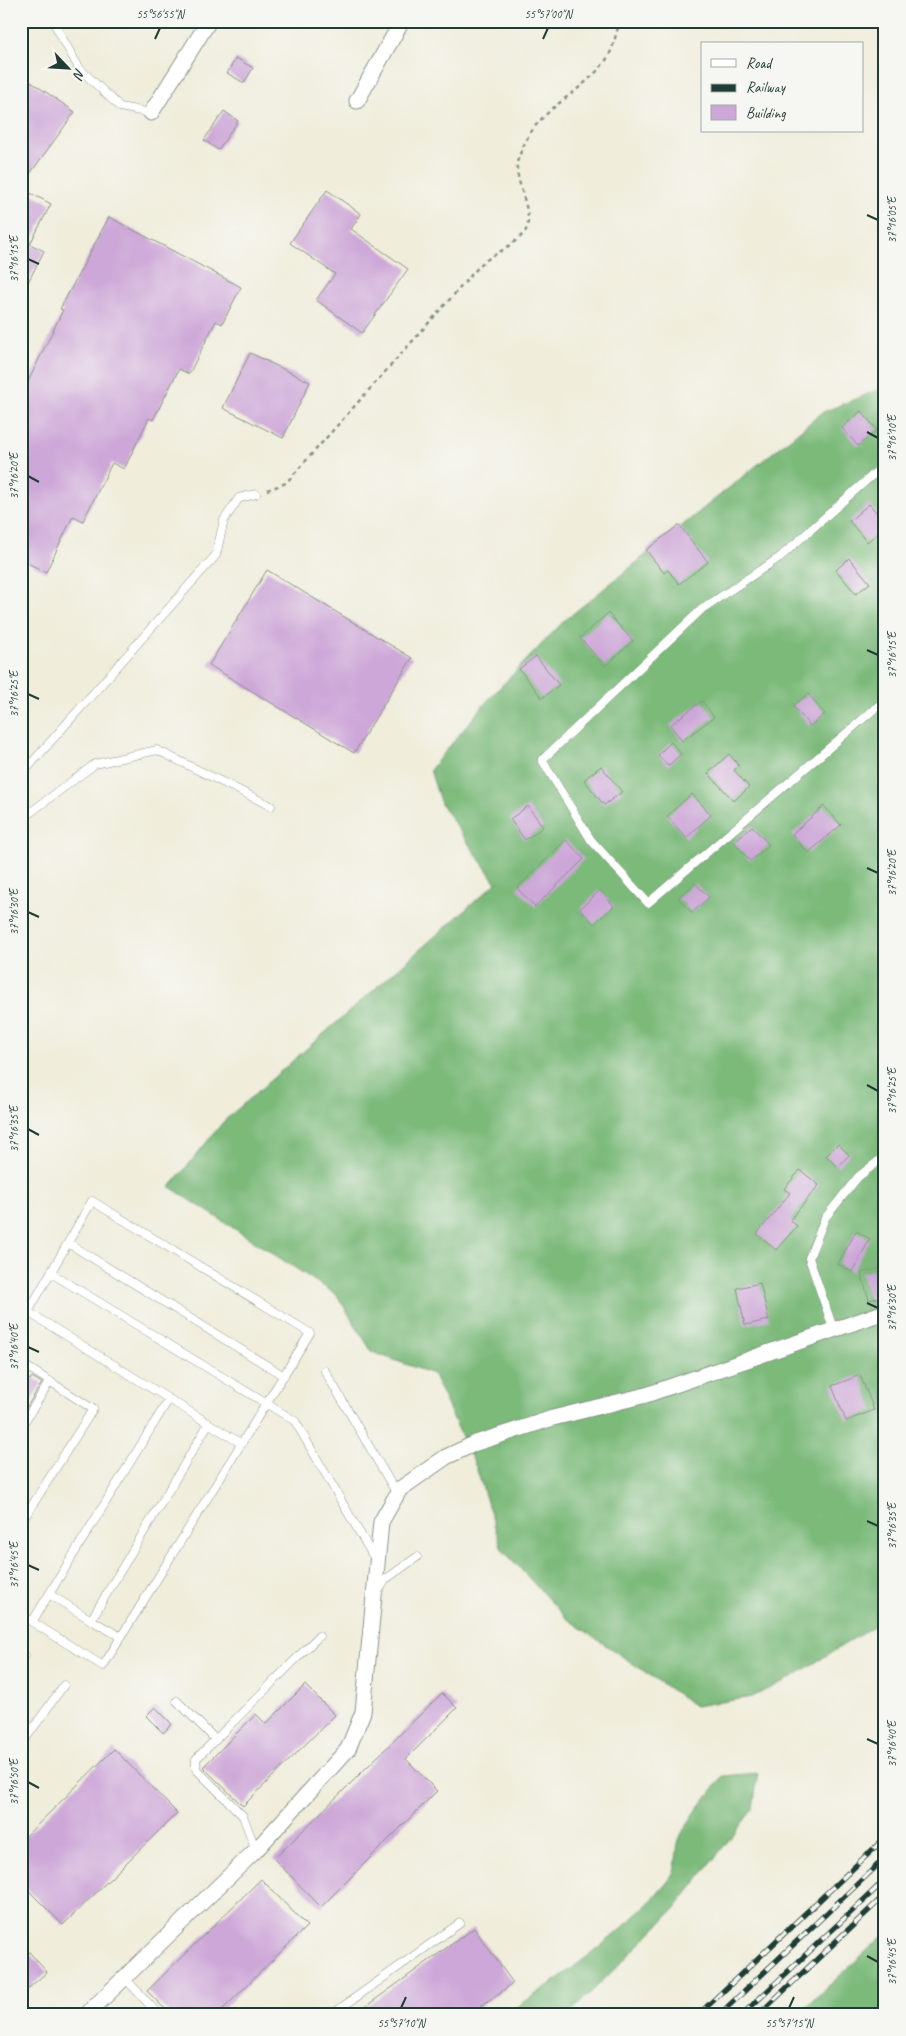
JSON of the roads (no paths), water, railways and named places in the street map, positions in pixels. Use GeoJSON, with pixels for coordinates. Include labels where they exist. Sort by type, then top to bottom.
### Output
{"type":"FeatureCollection","features":[{"type":"Feature","properties":{"kind":"street"},"geometry":{"type":"LineString","coordinates":[[152,113],[209,21]]}},
{"type":"Feature","properties":{"kind":"street"},"geometry":{"type":"LineString","coordinates":[[357,100],[402,21]]}},
{"type":"Feature","properties":{"kind":"street"},"geometry":{"type":"LineString","coordinates":[[86,2015],[256,1850],[348,1750],[364,1712],[381,1522],[400,1489],[423,1471],[446,1457],[476,1443],[553,1418],[646,1395],[833,1328],[885,1312]]}},
{"type":"Feature","properties":{"kind":"lane"},"geometry":{"type":"LineString","coordinates":[[58,21],[55,25],[79,68],[120,107],[152,113]]}},
{"type":"Feature","properties":{"kind":"lane"},"geometry":{"type":"LineString","coordinates":[[885,464],[780,557],[702,609],[542,760],[591,840],[648,903],[885,700]]}},
{"type":"Feature","properties":{"kind":"lane"},"geometry":{"type":"LineString","coordinates":[[21,776],[216,555],[224,520],[239,498],[256,494]]}},
{"type":"Feature","properties":{"kind":"lane"},"geometry":{"type":"LineString","coordinates":[[21,826],[27,815],[95,764],[157,750],[271,806]]}},
{"type":"Feature","properties":{"kind":"lane"},"geometry":{"type":"LineString","coordinates":[[833,1328],[809,1258],[825,1218],[858,1177],[885,1156]]}},
{"type":"Feature","properties":{"kind":"lane"},"geometry":{"type":"LineString","coordinates":[[21,1322],[92,1201],[310,1333],[104,1666],[21,1615]]}},
{"type":"Feature","properties":{"kind":"lane"},"geometry":{"type":"LineString","coordinates":[[68,1243],[284,1376]]}},
{"type":"Feature","properties":{"kind":"lane"},"geometry":{"type":"LineString","coordinates":[[51,1273],[295,1421],[378,1565]]}},
{"type":"Feature","properties":{"kind":"lane"},"geometry":{"type":"LineString","coordinates":[[28,1312],[242,1444]]}},
{"type":"Feature","properties":{"kind":"lane"},"geometry":{"type":"LineString","coordinates":[[21,1363],[93,1409],[21,1523]]}},
{"type":"Feature","properties":{"kind":"lane"},"geometry":{"type":"LineString","coordinates":[[325,1372],[397,1494]]}},
{"type":"Feature","properties":{"kind":"lane"},"geometry":{"type":"LineString","coordinates":[[21,1427],[50,1381]]}},
{"type":"Feature","properties":{"kind":"lane"},"geometry":{"type":"LineString","coordinates":[[32,1622],[169,1399]]}},
{"type":"Feature","properties":{"kind":"lane"},"geometry":{"type":"LineString","coordinates":[[91,1620],[209,1424]]}},
{"type":"Feature","properties":{"kind":"lane"},"geometry":{"type":"LineString","coordinates":[[375,1596],[386,1580],[417,1557]]}},
{"type":"Feature","properties":{"kind":"lane"},"geometry":{"type":"LineString","coordinates":[[49,1594],[121,1637]]}},
{"type":"Feature","properties":{"kind":"lane"},"geometry":{"type":"LineString","coordinates":[[256,1850],[243,1816],[196,1769],[196,1759],[319,1636]]}},
{"type":"Feature","properties":{"kind":"lane"},"geometry":{"type":"LineString","coordinates":[[21,1745],[64,1685]]}},
{"type":"Feature","properties":{"kind":"lane"},"geometry":{"type":"LineString","coordinates":[[177,1701],[216,1740]]}},
{"type":"Feature","properties":{"kind":"lane"},"geometry":{"type":"LineString","coordinates":[[331,2015],[460,1922]]}},
{"type":"Feature","properties":{"kind":"lane"},"geometry":{"type":"LineString","coordinates":[[125,1978],[159,2015]]}},
{"type":"Feature","properties":{"kind":"railway"},"geometry":{"type":"LineString","coordinates":[[698,2015],[885,1838]]}},
{"type":"Feature","properties":{"kind":"railway"},"geometry":{"type":"LineString","coordinates":[[719,2015],[885,1858]]}},
{"type":"Feature","properties":{"kind":"railway"},"geometry":{"type":"LineString","coordinates":[[742,2015],[885,1880]]}},
{"type":"Feature","properties":{"kind":"railway"},"geometry":{"type":"LineString","coordinates":[[758,2015],[885,1895]]}}]}
